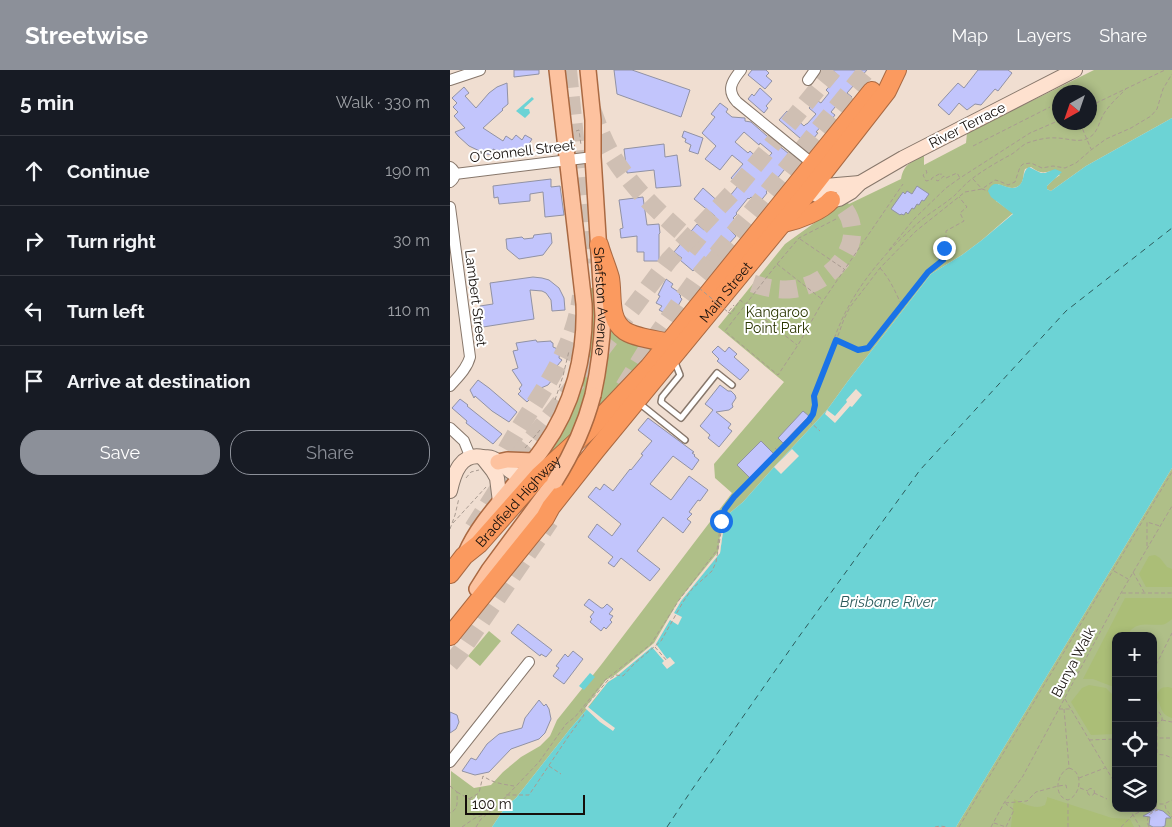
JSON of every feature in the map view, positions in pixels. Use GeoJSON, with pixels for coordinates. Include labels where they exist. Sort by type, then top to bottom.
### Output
{"type":"FeatureCollection","features":[{"type":"Feature","properties":{"kind":"highway","name":"Main Street"},"geometry":{"type":"LineString","coordinates":[[450,636],[539,526],[551,507],[636,402],[672,350],[808,179],[887,91],[895,71]]}},
{"type":"Feature","properties":{"kind":"highway","name":"Main Street"},"geometry":{"type":"LineString","coordinates":[[588,431],[649,367],[672,350],[784,223],[808,179]]}},
{"type":"Feature","properties":{"kind":"highway"},"geometry":{"type":"LineString","coordinates":[[784,223],[797,220],[827,205],[831,200]]}},
{"type":"Feature","properties":{"kind":"highway"},"geometry":{"type":"LineString","coordinates":[[599,245],[610,278],[615,318],[620,327],[628,333],[672,350]]}},
{"type":"Feature","properties":{"kind":"highway","name":"Bradfield Highway"},"geometry":{"type":"LineString","coordinates":[[450,574],[464,556],[479,544],[543,473],[588,431]]}},
{"type":"Feature","properties":{"kind":"highway","name":"Main Street"},"geometry":{"type":"LineString","coordinates":[[450,621],[477,589],[496,572],[541,515],[551,507]]}},
{"type":"Feature","properties":{"kind":"main road","name":"Shafston Avenue"},"geometry":{"type":"LineString","coordinates":[[477,589],[543,473],[552,435],[578,372],[583,344],[584,304],[557,70]]}},
{"type":"Feature","properties":{"kind":"main road","name":"Shafston Avenue"},"geometry":{"type":"LineString","coordinates":[[464,556],[471,540],[521,477],[564,467],[582,430],[593,394],[600,362],[602,293],[589,151],[593,120],[588,70]]}},
{"type":"Feature","properties":{"kind":"main road","name":"River Terrace"},"geometry":{"type":"LineString","coordinates":[[831,200],[839,199],[860,183],[941,138],[1075,70]]}},
{"type":"Feature","properties":{"kind":"main road","name":"River Terrace"},"geometry":{"type":"LineString","coordinates":[[808,179],[830,186],[860,183]]}},
{"type":"Feature","properties":{"kind":"main road"},"geometry":{"type":"LineString","coordinates":[[808,179],[824,198],[831,200]]}},
{"type":"Feature","properties":{"kind":"main road"},"geometry":{"type":"LineString","coordinates":[[455,493],[456,472],[462,464],[493,458],[543,473]]}},
{"type":"Feature","properties":{"kind":"main road"},"geometry":{"type":"LineString","coordinates":[[478,461],[493,471],[500,502]]}},
{"type":"Feature","properties":{"kind":"main road"},"geometry":{"type":"LineString","coordinates":[[506,461],[512,473],[521,477]]}},
{"type":"Feature","properties":{"kind":"street"},"geometry":{"type":"LineString","coordinates":[[450,80],[480,70]]}},
{"type":"Feature","properties":{"kind":"street"},"geometry":{"type":"LineString","coordinates":[[741,70],[732,84],[733,97],[808,179]]}},
{"type":"Feature","properties":{"kind":"street"},"geometry":{"type":"LineString","coordinates":[[808,80],[816,70]]}},
{"type":"Feature","properties":{"kind":"street","name":"O'Connell Street"},"geometry":{"type":"LineString","coordinates":[[452,174],[568,159],[589,151]]}},
{"type":"Feature","properties":{"kind":"street","name":"Lambert Street"},"geometry":{"type":"LineString","coordinates":[[450,207],[470,358],[465,368],[450,386]]}},
{"type":"Feature","properties":{"kind":"street"},"geometry":{"type":"LineString","coordinates":[[450,428],[464,441],[478,461]]}},
{"type":"Feature","properties":{"kind":"street"},"geometry":{"type":"LineString","coordinates":[[450,762],[529,662]]}},
{"type":"Feature","properties":{"kind":"lane"},"geometry":{"type":"LineString","coordinates":[[672,350],[680,374],[662,397],[662,402],[681,418],[717,373],[732,385]]}},
{"type":"Feature","properties":{"kind":"lane"},"geometry":{"type":"LineString","coordinates":[[636,402],[685,440]]}},
{"type":"Feature","properties":{"kind":"path"},"geometry":{"type":"LineString","coordinates":[[1097,103],[1166,70]]}},
{"type":"Feature","properties":{"kind":"path"},"geometry":{"type":"LineString","coordinates":[[982,189],[995,180],[1008,185],[1015,182],[1020,167],[1024,164],[1031,163],[1042,168],[1053,166],[1065,168],[1076,163],[1106,139],[1131,128],[1151,116],[1157,109],[1162,89],[1172,74]]}},
{"type":"Feature","properties":{"kind":"path"},"geometry":{"type":"LineString","coordinates":[[476,827],[481,819],[539,762],[566,724],[575,717],[606,680],[657,637],[679,600],[717,550],[721,521],[725,509],[734,497],[779,452],[813,414],[814,396],[842,319],[848,306],[874,268],[919,222],[954,196],[972,178],[1014,153],[1018,148],[1049,138],[1087,139],[1094,133],[1102,116],[1126,89]]}},
{"type":"Feature","properties":{"kind":"path"},"geometry":{"type":"LineString","coordinates":[[973,146],[1050,107]]}},
{"type":"Feature","properties":{"kind":"path"},"geometry":{"type":"LineString","coordinates":[[886,255],[914,219],[946,188],[1030,134],[1052,124]]}},
{"type":"Feature","properties":{"kind":"path"},"geometry":{"type":"LineString","coordinates":[[574,131],[579,130],[581,145],[589,151]]}},
{"type":"Feature","properties":{"kind":"path"},"geometry":{"type":"LineString","coordinates":[[1083,130],[1091,150]]}},
{"type":"Feature","properties":{"kind":"path"},"geometry":{"type":"LineString","coordinates":[[575,142],[580,142]]}},
{"type":"Feature","properties":{"kind":"path"},"geometry":{"type":"LineString","coordinates":[[926,170],[928,173],[923,175],[926,181],[941,174],[936,180],[938,181],[944,176],[946,178],[957,173],[960,178]]}},
{"type":"Feature","properties":{"kind":"path"},"geometry":{"type":"LineString","coordinates":[[972,178],[982,189]]}},
{"type":"Feature","properties":{"kind":"path"},"geometry":{"type":"LineString","coordinates":[[836,219],[799,238],[725,331],[778,375],[824,301],[903,184]]}},
{"type":"Feature","properties":{"kind":"path"},"geometry":{"type":"LineString","coordinates":[[828,359],[850,307],[880,268],[922,225],[959,196],[965,192],[982,189],[988,190]]}},
{"type":"Feature","properties":{"kind":"path"},"geometry":{"type":"LineString","coordinates":[[836,340],[858,350],[868,348],[928,272],[943,260],[938,253],[944,248],[946,232],[964,221],[960,214],[967,207],[959,196]]}},
{"type":"Feature","properties":{"kind":"path"},"geometry":{"type":"LineString","coordinates":[[914,219],[922,225]]}},
{"type":"Feature","properties":{"kind":"path"},"geometry":{"type":"LineString","coordinates":[[799,238],[845,270]]}},
{"type":"Feature","properties":{"kind":"path"},"geometry":{"type":"LineString","coordinates":[[777,264],[824,301]]}},
{"type":"Feature","properties":{"kind":"path"},"geometry":{"type":"LineString","coordinates":[[880,268],[895,290],[901,304]]}},
{"type":"Feature","properties":{"kind":"path"},"geometry":{"type":"LineString","coordinates":[[699,288],[731,314],[740,300],[798,345]]}},
{"type":"Feature","properties":{"kind":"path"},"geometry":{"type":"LineString","coordinates":[[728,312],[734,305]]}},
{"type":"Feature","properties":{"kind":"path"},"geometry":{"type":"LineString","coordinates":[[554,405],[570,348]]}},
{"type":"Feature","properties":{"kind":"path"},"geometry":{"type":"LineString","coordinates":[[809,420],[820,431]]}},
{"type":"Feature","properties":{"kind":"path"},"geometry":{"type":"LineString","coordinates":[[506,461],[514,452],[522,452],[541,429]]}},
{"type":"Feature","properties":{"kind":"path"},"geometry":{"type":"LineString","coordinates":[[775,448],[779,452]]}},
{"type":"Feature","properties":{"kind":"path"},"geometry":{"type":"LineString","coordinates":[[463,484],[478,461]]}},
{"type":"Feature","properties":{"kind":"path"},"geometry":{"type":"LineString","coordinates":[[959,827],[1172,472]]}},
{"type":"Feature","properties":{"kind":"path"},"geometry":{"type":"LineString","coordinates":[[450,529],[453,523],[494,479]]}},
{"type":"Feature","properties":{"kind":"path"},"geometry":{"type":"LineString","coordinates":[[453,523],[455,493]]}},
{"type":"Feature","properties":{"kind":"path","name":"Bunya Walk"},"geometry":{"type":"LineString","coordinates":[[991,827],[1023,776],[1128,579],[1172,506]]}},
{"type":"Feature","properties":{"kind":"path"},"geometry":{"type":"LineString","coordinates":[[506,795],[529,795],[584,715],[582,712],[608,680],[616,675],[624,676],[634,664],[661,641],[682,602],[692,589],[712,571],[716,562],[725,509]]}},
{"type":"Feature","properties":{"kind":"path"},"geometry":{"type":"LineString","coordinates":[[1148,547],[1147,522],[1160,526]]}},
{"type":"Feature","properties":{"kind":"path"},"geometry":{"type":"LineString","coordinates":[[1114,571],[1128,579]]}},
{"type":"Feature","properties":{"kind":"path"},"geometry":{"type":"LineString","coordinates":[[1132,572],[1145,593]]}},
{"type":"Feature","properties":{"kind":"path"},"geometry":{"type":"LineString","coordinates":[[1121,593],[1172,593]]}},
{"type":"Feature","properties":{"kind":"path"},"geometry":{"type":"LineString","coordinates":[[1157,663],[1172,633]]}},
{"type":"Feature","properties":{"kind":"path"},"geometry":{"type":"LineString","coordinates":[[655,646],[667,661]]}},
{"type":"Feature","properties":{"kind":"path"},"geometry":{"type":"LineString","coordinates":[[1064,698],[1112,778]]}},
{"type":"Feature","properties":{"kind":"path"},"geometry":{"type":"LineString","coordinates":[[1059,709],[1071,709]]}},
{"type":"Feature","properties":{"kind":"path"},"geometry":{"type":"LineString","coordinates":[[1064,709],[1069,768]]}},
{"type":"Feature","properties":{"kind":"path"},"geometry":{"type":"LineString","coordinates":[[1157,712],[1161,713],[1162,720]]}},
{"type":"Feature","properties":{"kind":"path"},"geometry":{"type":"LineString","coordinates":[[1157,723],[1162,720],[1172,722]]}},
{"type":"Feature","properties":{"kind":"path"},"geometry":{"type":"LineString","coordinates":[[1157,738],[1172,738]]}},
{"type":"Feature","properties":{"kind":"path"},"geometry":{"type":"LineString","coordinates":[[1089,740],[1112,739]]}},
{"type":"Feature","properties":{"kind":"path"},"geometry":{"type":"LineString","coordinates":[[1157,754],[1172,758]]}},
{"type":"Feature","properties":{"kind":"path"},"geometry":{"type":"LineString","coordinates":[[549,766],[561,774]]}},
{"type":"Feature","properties":{"kind":"path"},"geometry":{"type":"LineString","coordinates":[[1069,768],[1074,771],[1078,779],[1079,788],[1072,799],[1068,800],[1062,798],[1059,793],[1058,780],[1061,774],[1069,768]]}},
{"type":"Feature","properties":{"kind":"path"},"geometry":{"type":"LineString","coordinates":[[1078,779],[1106,768]]}},
{"type":"Feature","properties":{"kind":"path"},"geometry":{"type":"LineString","coordinates":[[470,799],[478,793],[483,776],[490,781],[515,786]]}},
{"type":"Feature","properties":{"kind":"path"},"geometry":{"type":"LineString","coordinates":[[450,786],[489,812]]}},
{"type":"Feature","properties":{"kind":"path"},"geometry":{"type":"LineString","coordinates":[[1005,803],[1028,801],[1036,792],[1058,786],[1066,786],[1067,790]]}},
{"type":"Feature","properties":{"kind":"path"},"geometry":{"type":"LineString","coordinates":[[1079,788],[1088,791],[1092,789],[1094,793],[1107,799]]}},
{"type":"Feature","properties":{"kind":"path"},"geometry":{"type":"LineString","coordinates":[[1088,791],[1091,796],[1094,793]]}},
{"type":"Feature","properties":{"kind":"path"},"geometry":{"type":"LineString","coordinates":[[450,813],[458,805],[457,792]]}},
{"type":"Feature","properties":{"kind":"path"},"geometry":{"type":"LineString","coordinates":[[470,799],[474,818]]}},
{"type":"Feature","properties":{"kind":"path"},"geometry":{"type":"LineString","coordinates":[[1068,800],[1068,827]]}},
{"type":"Feature","properties":{"kind":"path"},"geometry":{"type":"LineString","coordinates":[[1157,804],[1164,804],[1172,800]]}},
{"type":"Feature","properties":{"kind":"path"},"geometry":{"type":"LineString","coordinates":[[993,823],[1006,827],[1014,810],[1005,803]]}},
{"type":"Feature","properties":{"kind":"path"},"geometry":{"type":"LineString","coordinates":[[1164,804],[1164,810],[1172,816]]}},
{"type":"Feature","properties":{"kind":"path"},"geometry":{"type":"LineString","coordinates":[[462,827],[474,818],[489,812]]}},
{"type":"Feature","properties":{"kind":"path"},"geometry":{"type":"LineString","coordinates":[[1131,812],[1140,827]]}},
{"type":"Feature","properties":{"kind":"path"},"geometry":{"type":"LineString","coordinates":[[1121,826],[1132,815],[1139,812]]}},
{"type":"Feature","properties":{"kind":"path"},"geometry":{"type":"LineString","coordinates":[[1149,827],[1148,817],[1152,812]]}},
{"type":"Feature","properties":{"kind":"path"},"geometry":{"type":"LineString","coordinates":[[935,827],[948,827]]}},
{"type":"Feature","properties":{"kind":"green space","name":"Kangaroo Point Park"},"geometry":{"type":"Polygon","coordinates":[[[1094,70],[1172,70],[1172,118],[1086,166],[1051,191],[1047,189],[1047,186],[1060,175],[1050,171],[1040,172],[1031,167],[1025,169],[1022,182],[1017,187],[1011,188],[998,184],[996,201],[1013,213],[962,255],[931,274],[827,410],[743,502],[725,517],[720,553],[681,601],[656,644],[588,708],[516,798],[506,806],[492,827],[450,827],[451,771],[474,788],[491,785],[521,757],[540,746],[550,736],[557,720],[732,493],[715,478],[714,464],[784,382],[718,327],[785,244],[845,201],[849,204],[901,179],[906,166],[924,155],[924,165],[966,143],[967,133],[1052,91],[1052,130],[1097,130],[1097,85],[1064,85],[1094,70]]]}},
{"type":"Feature","properties":{"kind":"green space"},"geometry":{"type":"Polygon","coordinates":[[[590,288],[596,288],[596,324],[591,379],[575,432],[542,463],[589,337],[590,288]]]}},
{"type":"Feature","properties":{"kind":"green space"},"geometry":{"type":"Polygon","coordinates":[[[609,315],[659,345],[591,419],[609,315]]]}},
{"type":"Feature","properties":{"kind":"green space"},"geometry":{"type":"Polygon","coordinates":[[[1172,468],[1172,827],[956,827],[1172,468]]]}},
{"type":"Feature","properties":{"kind":"green space"},"geometry":{"type":"Polygon","coordinates":[[[1155,555],[1167,567],[1172,569],[1172,587],[1146,587],[1139,574],[1149,556],[1155,555]]]}},
{"type":"Feature","properties":{"kind":"green space"},"geometry":{"type":"Polygon","coordinates":[[[1125,598],[1172,598],[1172,619],[1165,624],[1142,625],[1130,632],[1112,632],[1112,686],[1093,679],[1083,679],[1125,598]]]}},
{"type":"Feature","properties":{"kind":"green space"},"geometry":{"type":"Polygon","coordinates":[[[489,631],[501,641],[480,666],[468,656],[489,631]]]}},
{"type":"Feature","properties":{"kind":"green space"},"geometry":{"type":"Polygon","coordinates":[[[1089,685],[1106,688],[1112,694],[1112,734],[1091,735],[1071,702],[1082,688],[1089,685]]]}},
{"type":"Feature","properties":{"kind":"green space"},"geometry":{"type":"Polygon","coordinates":[[[1163,688],[1172,688],[1172,718],[1163,712],[1157,698],[1158,693],[1163,688]]]}},
{"type":"Feature","properties":{"kind":"green space"},"geometry":{"type":"Polygon","coordinates":[[[1047,797],[1112,818],[1130,819],[1134,827],[1011,827],[1014,799],[1038,807],[1045,805],[1047,797]]]}},
{"type":"Feature","properties":{"kind":"water"},"geometry":{"type":"Polygon","coordinates":[[[532,97],[534,99],[524,108],[529,109],[530,113],[525,118],[516,111],[532,97]]]}},
{"type":"Feature","properties":{"kind":"water","name":"Brisbane River"},"geometry":{"type":"Polygon","coordinates":[[[1172,118],[1172,468],[956,827],[492,827],[506,806],[516,798],[608,682],[655,644],[681,601],[720,553],[725,517],[743,502],[827,410],[931,274],[962,255],[1013,214],[991,197],[988,191],[991,186],[997,184],[1013,188],[1017,187],[1022,182],[1025,172],[1029,167],[1041,173],[1055,169],[1062,172],[1047,186],[1047,189],[1051,191],[1086,166],[1172,118]]]}},
{"type":"Feature","properties":{"kind":"water"},"geometry":{"type":"Polygon","coordinates":[[[590,673],[595,677],[584,690],[579,686],[590,673]]]}},
{"type":"Feature","properties":{"kind":"pier"},"geometry":{"type":"Polygon","coordinates":[[[856,389],[862,395],[835,423],[825,414],[827,410],[835,416],[856,389]]]}},
{"type":"Feature","properties":{"kind":"pier"},"geometry":{"type":"Polygon","coordinates":[[[792,449],[799,456],[781,474],[774,467],[792,449]]]}},
{"type":"Feature","properties":{"kind":"pier"},"geometry":{"type":"Polygon","coordinates":[[[725,517],[720,553],[681,601],[674,613],[682,617],[678,625],[670,620],[656,644],[667,659],[670,657],[675,663],[667,669],[662,663],[664,661],[652,647],[608,682],[588,707],[615,728],[613,731],[585,708],[606,680],[615,675],[654,643],[679,600],[718,552],[722,520],[725,517]]]}},
{"type":"Feature","properties":{"kind":"building"},"geometry":{"type":"Polygon","coordinates":[[[514,70],[539,70],[539,74],[514,77],[514,70]]]}},
{"type":"Feature","properties":{"kind":"building"},"geometry":{"type":"Polygon","coordinates":[[[614,70],[632,70],[690,90],[681,117],[617,94],[614,70]]]}},
{"type":"Feature","properties":{"kind":"building"},"geometry":{"type":"Polygon","coordinates":[[[752,70],[766,70],[769,73],[766,76],[772,81],[765,89],[748,75],[752,70]]]}},
{"type":"Feature","properties":{"kind":"building"},"geometry":{"type":"Polygon","coordinates":[[[832,70],[867,70],[847,93],[852,97],[844,105],[840,101],[831,112],[835,115],[828,124],[825,122],[816,132],[818,133],[808,145],[779,120],[787,111],[804,126],[807,124],[816,114],[809,108],[816,100],[821,103],[829,93],[826,90],[839,76],[832,70]]]}},
{"type":"Feature","properties":{"kind":"building"},"geometry":{"type":"Polygon","coordinates":[[[978,70],[1008,70],[1012,73],[998,91],[995,89],[981,105],[975,104],[967,110],[959,103],[949,115],[938,105],[958,83],[964,88],[978,70]]]}},
{"type":"Feature","properties":{"kind":"building"},"geometry":{"type":"Polygon","coordinates":[[[507,83],[508,104],[483,128],[503,141],[506,136],[512,140],[516,135],[522,140],[525,135],[532,139],[524,152],[517,149],[514,153],[508,150],[505,155],[493,149],[493,155],[486,154],[469,146],[455,132],[465,128],[454,116],[458,112],[453,107],[457,103],[452,98],[464,87],[469,93],[465,96],[476,108],[489,93],[507,83]]]}},
{"type":"Feature","properties":{"kind":"building"},"geometry":{"type":"Polygon","coordinates":[[[760,88],[772,99],[766,106],[768,108],[764,113],[748,99],[752,94],[754,96],[760,88]]]}},
{"type":"Feature","properties":{"kind":"building"},"geometry":{"type":"Polygon","coordinates":[[[720,103],[728,109],[726,112],[732,117],[745,118],[745,121],[751,122],[794,158],[759,203],[751,197],[748,198],[736,213],[733,218],[736,221],[729,229],[736,236],[702,275],[695,269],[693,271],[674,252],[697,224],[704,230],[715,216],[694,199],[703,188],[721,204],[724,203],[738,186],[731,178],[743,164],[732,155],[720,170],[705,159],[716,146],[702,133],[715,117],[711,114],[720,103]],[[744,132],[735,142],[748,153],[750,151],[763,163],[772,153],[760,143],[759,145],[744,132]]]}},
{"type":"Feature","properties":{"kind":"building"},"geometry":{"type":"Polygon","coordinates":[[[684,131],[703,138],[698,154],[689,151],[691,145],[685,142],[686,139],[682,137],[684,131]]]}},
{"type":"Feature","properties":{"kind":"building"},"geometry":{"type":"Polygon","coordinates":[[[664,144],[665,157],[677,155],[681,186],[656,188],[654,170],[627,173],[624,149],[664,144]]]}},
{"type":"Feature","properties":{"kind":"building"},"geometry":{"type":"Polygon","coordinates":[[[551,179],[551,187],[560,186],[564,215],[545,217],[543,192],[530,194],[530,201],[499,204],[498,197],[494,198],[493,186],[551,179]]]}},
{"type":"Feature","properties":{"kind":"building"},"geometry":{"type":"Polygon","coordinates":[[[917,186],[929,194],[924,201],[922,200],[919,205],[917,204],[914,209],[912,208],[908,214],[906,212],[904,215],[900,215],[891,209],[903,192],[905,194],[907,191],[912,194],[917,186]]]}},
{"type":"Feature","properties":{"kind":"building"},"geometry":{"type":"Polygon","coordinates":[[[643,197],[647,225],[659,224],[659,261],[644,261],[644,252],[637,252],[637,236],[621,238],[620,229],[623,228],[619,200],[643,197]]]}},
{"type":"Feature","properties":{"kind":"building"},"geometry":{"type":"Polygon","coordinates":[[[551,233],[552,243],[543,255],[519,259],[507,249],[506,239],[533,238],[534,235],[551,233]]]}},
{"type":"Feature","properties":{"kind":"building"},"geometry":{"type":"Polygon","coordinates":[[[533,277],[549,280],[559,288],[564,298],[565,310],[552,311],[551,300],[546,293],[530,290],[534,319],[483,327],[480,306],[493,304],[490,283],[533,277]]]}},
{"type":"Feature","properties":{"kind":"building"},"geometry":{"type":"Polygon","coordinates":[[[666,279],[673,284],[671,287],[680,293],[682,299],[672,312],[667,309],[665,313],[659,310],[662,306],[656,303],[666,279]]]}},
{"type":"Feature","properties":{"kind":"building"},"geometry":{"type":"Polygon","coordinates":[[[536,340],[537,342],[551,341],[553,347],[560,350],[559,358],[562,360],[552,372],[556,375],[548,385],[541,388],[527,402],[518,394],[521,391],[519,389],[522,385],[512,370],[518,368],[513,351],[518,350],[516,343],[536,340]]]}},
{"type":"Feature","properties":{"kind":"building"},"geometry":{"type":"Polygon","coordinates":[[[718,346],[725,352],[729,347],[737,354],[734,357],[749,370],[740,380],[717,361],[719,359],[712,352],[718,346]]]}},
{"type":"Feature","properties":{"kind":"building"},"geometry":{"type":"Polygon","coordinates":[[[478,380],[517,412],[509,422],[492,411],[475,396],[474,398],[470,390],[478,380]]]}},
{"type":"Feature","properties":{"kind":"building"},"geometry":{"type":"Polygon","coordinates":[[[720,385],[731,391],[736,398],[732,404],[733,407],[729,410],[716,412],[731,424],[728,428],[732,431],[719,447],[708,438],[710,435],[700,426],[713,410],[705,404],[720,385]]]}},
{"type":"Feature","properties":{"kind":"building"},"geometry":{"type":"Polygon","coordinates":[[[460,399],[502,434],[493,444],[466,423],[467,421],[452,408],[460,399]]]}},
{"type":"Feature","properties":{"kind":"building"},"geometry":{"type":"Polygon","coordinates":[[[803,411],[809,416],[783,443],[778,438],[803,411]]]}},
{"type":"Feature","properties":{"kind":"building"},"geometry":{"type":"Polygon","coordinates":[[[648,418],[694,452],[692,453],[699,460],[692,470],[673,456],[650,484],[671,500],[689,476],[708,490],[689,512],[692,514],[687,519],[691,522],[683,533],[663,517],[637,551],[660,569],[650,581],[621,558],[614,567],[608,563],[613,557],[588,537],[597,524],[612,536],[621,524],[588,497],[596,487],[600,490],[604,484],[613,491],[643,455],[641,454],[652,441],[638,430],[648,418]]]}},
{"type":"Feature","properties":{"kind":"building"},"geometry":{"type":"Polygon","coordinates":[[[761,441],[774,454],[750,478],[737,465],[761,441]]]}},
{"type":"Feature","properties":{"kind":"building"},"geometry":{"type":"Polygon","coordinates":[[[589,599],[601,608],[607,604],[613,609],[609,614],[613,616],[610,620],[612,622],[606,629],[604,627],[601,631],[590,622],[592,619],[590,617],[594,612],[584,605],[589,599]]]}},
{"type":"Feature","properties":{"kind":"building"},"geometry":{"type":"Polygon","coordinates":[[[518,624],[552,650],[546,657],[541,654],[540,656],[511,633],[518,624]]]}},
{"type":"Feature","properties":{"kind":"building"},"geometry":{"type":"Polygon","coordinates":[[[573,651],[583,659],[564,684],[553,676],[559,668],[556,666],[565,654],[568,657],[573,651]]]}},
{"type":"Feature","properties":{"kind":"building"},"geometry":{"type":"Polygon","coordinates":[[[539,700],[544,706],[546,704],[551,719],[545,733],[539,739],[511,749],[489,772],[475,775],[462,771],[471,758],[476,760],[487,744],[499,734],[522,728],[525,718],[539,700]]]}},
{"type":"Feature","properties":{"kind":"building"},"geometry":{"type":"Polygon","coordinates":[[[450,712],[457,715],[459,722],[456,729],[450,733],[450,712]]]}},
{"type":"Feature","properties":{"kind":"building"},"geometry":{"type":"Polygon","coordinates":[[[1157,809],[1163,811],[1171,818],[1166,818],[1165,826],[1153,827],[1149,825],[1150,817],[1143,816],[1150,812],[1157,812],[1157,809]]]}},
{"type":"Feature","properties":{"kind":"ferry route"},"geometry":{"type":"LineString","coordinates":[[667,827],[798,638],[920,470],[1066,311],[1172,228]]}},
{"type":"Feature","properties":{"kind":"tunnel"},"geometry":{"type":"LineString","coordinates":[[568,70],[583,215],[584,263]]}},
{"type":"Feature","properties":{"kind":"tunnel"},"geometry":{"type":"LineString","coordinates":[[473,528],[523,450],[669,260],[734,191],[833,70]]}},
{"type":"Feature","properties":{"kind":"tunnel"},"geometry":{"type":"LineString","coordinates":[[624,387],[649,346],[695,281],[867,70]]}},
{"type":"Feature","properties":{"kind":"tunnel"},"geometry":{"type":"LineString","coordinates":[[592,109],[601,134],[613,157],[641,193],[673,225],[713,259],[742,279],[754,284],[780,289],[807,286],[833,270],[843,259],[849,247],[852,233],[850,219],[842,206],[823,193]]}},
{"type":"Feature","properties":{"kind":"tunnel"},"geometry":{"type":"LineString","coordinates":[[494,474],[505,451],[545,388],[568,345],[576,321],[581,296]]}},
{"type":"Feature","properties":{"kind":"tunnel"},"geometry":{"type":"LineString","coordinates":[[450,664],[461,651],[550,521]]}},
{"type":"Feature","properties":{"kind":"route"},"geometry":{"type":"LineString","coordinates":[[721,521],[725,509],[734,497],[813,414],[814,396],[836,340],[858,350],[868,348],[915,286],[943,260],[938,253],[944,248]]}}]}
